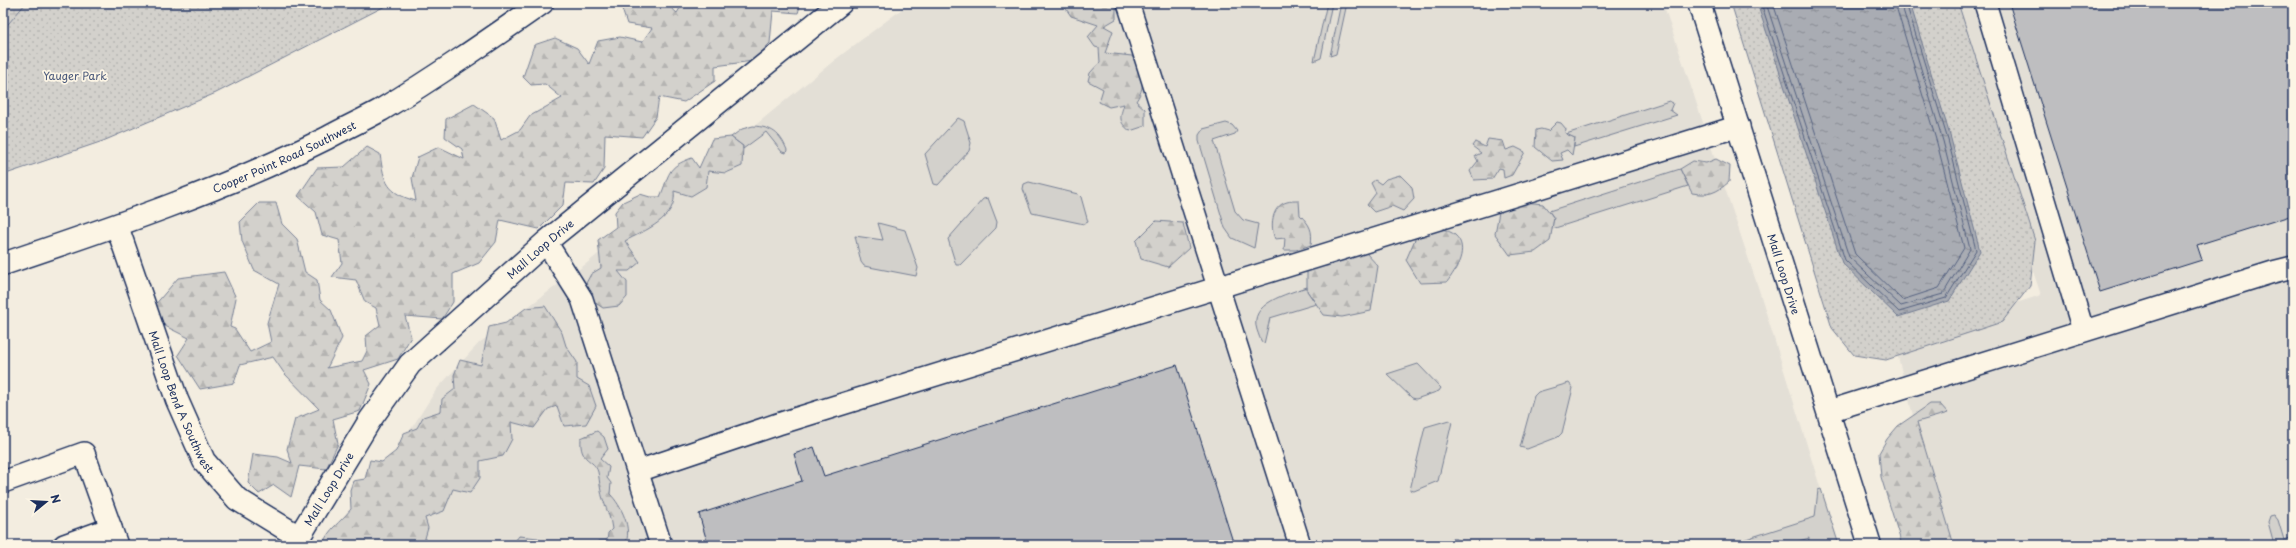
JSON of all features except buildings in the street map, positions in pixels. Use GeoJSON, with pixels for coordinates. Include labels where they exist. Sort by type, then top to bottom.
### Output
{"type":"FeatureCollection","features":[{"type":"Feature","properties":{"kind":"street","name":"Cooper Point Road Southwest"},"geometry":{"type":"LineString","coordinates":[[3,264],[117,226],[219,187],[296,153],[380,111],[476,50],[542,3]]}},
{"type":"Feature","properties":{"kind":"street","name":"Mall Loop Drive"},"geometry":{"type":"LineString","coordinates":[[298,541],[370,420],[410,364],[546,242],[842,3]]}},
{"type":"Feature","properties":{"kind":"street","name":"Mall Loop Drive"},"geometry":{"type":"LineString","coordinates":[[1700,3],[1870,545]]}},
{"type":"Feature","properties":{"kind":"street","name":"Mall Loop Bend A Southwest"},"geometry":{"type":"LineString","coordinates":[[117,226],[177,400],[204,461],[237,499],[298,541]]}},
{"type":"Feature","properties":{"kind":"lane"},"geometry":{"type":"LineString","coordinates":[[1128,3],[1217,288],[1300,545]]}},
{"type":"Feature","properties":{"kind":"lane"},"geometry":{"type":"LineString","coordinates":[[1985,3],[2083,330]]}},
{"type":"Feature","properties":{"kind":"lane"},"geometry":{"type":"LineString","coordinates":[[638,471],[784,422],[1739,126]]}},
{"type":"Feature","properties":{"kind":"lane"},"geometry":{"type":"LineString","coordinates":[[546,242],[582,300],[661,545]]}},
{"type":"Feature","properties":{"kind":"lane"},"geometry":{"type":"LineString","coordinates":[[1829,411],[2083,330],[2293,267]]}},
{"type":"Feature","properties":{"kind":"lane"},"geometry":{"type":"LineString","coordinates":[[3,482],[84,453],[114,537],[64,545]]}},
{"type":"Feature","properties":{"kind":"shaded area"},"geometry":{"type":"Polygon","coordinates":[[[910,3],[1663,3],[1759,290],[1838,545],[343,545],[381,476],[436,390],[479,343],[586,264],[836,59],[910,3]]]}},
{"type":"Feature","properties":{"kind":"shaded area"},"geometry":{"type":"Polygon","coordinates":[[[1943,3],[2293,3],[2293,545],[1946,545],[1894,341],[2041,295],[1943,3]]]}},
{"type":"Feature","properties":{"kind":"green space","name":"Yauger Park"},"geometry":{"type":"Polygon","coordinates":[[[3,3],[391,3],[216,93],[103,141],[3,175],[3,3]]]}},
{"type":"Feature","properties":{"kind":"green space"},"geometry":{"type":"Polygon","coordinates":[[[3,3],[26,3],[3,30],[3,3]]]}},
{"type":"Feature","properties":{"kind":"green space"},"geometry":{"type":"Polygon","coordinates":[[[620,3],[666,3],[677,13],[683,3],[801,3],[798,13],[773,11],[770,43],[753,61],[715,66],[715,81],[684,102],[659,97],[656,117],[642,137],[605,134],[604,169],[594,184],[566,183],[563,205],[539,229],[500,220],[496,242],[479,263],[453,274],[453,302],[442,319],[405,316],[411,337],[398,359],[364,370],[371,384],[360,411],[333,419],[338,444],[326,469],[299,466],[291,497],[274,485],[259,494],[248,483],[253,454],[278,457],[292,463],[287,449],[295,419],[319,409],[284,373],[273,357],[240,365],[234,383],[200,389],[178,355],[189,338],[165,326],[154,306],[178,278],[224,272],[236,298],[230,327],[235,329],[250,352],[271,342],[267,323],[279,284],[254,270],[242,241],[240,222],[259,203],[276,203],[282,224],[297,239],[305,272],[317,280],[320,300],[331,310],[342,338],[327,368],[362,361],[367,351],[366,336],[380,325],[376,308],[365,302],[356,280],[332,277],[342,263],[339,240],[322,235],[316,212],[298,196],[317,168],[344,167],[367,147],[380,154],[383,172],[386,180],[393,190],[406,198],[416,201],[412,178],[418,157],[439,147],[464,159],[462,149],[445,137],[446,119],[474,104],[494,118],[501,140],[520,130],[530,116],[562,98],[545,84],[531,85],[523,77],[534,45],[555,38],[577,48],[589,64],[598,41],[620,37],[642,42],[652,28],[627,24],[620,3]]]}},
{"type":"Feature","properties":{"kind":"green space"},"geometry":{"type":"Polygon","coordinates":[[[1062,3],[1116,3],[1116,19],[1104,26],[1113,31],[1105,53],[1132,56],[1142,78],[1142,89],[1136,101],[1145,109],[1145,126],[1130,131],[1123,125],[1121,119],[1124,104],[1109,107],[1099,102],[1103,89],[1088,81],[1090,73],[1100,62],[1099,48],[1095,47],[1088,37],[1098,25],[1071,16],[1062,3]]]}},
{"type":"Feature","properties":{"kind":"green space"},"geometry":{"type":"Polygon","coordinates":[[[1327,3],[1332,3],[1321,58],[1314,61],[1327,3]]]}},
{"type":"Feature","properties":{"kind":"green space"},"geometry":{"type":"Polygon","coordinates":[[[1341,3],[1347,3],[1336,54],[1330,56],[1341,3]]]}},
{"type":"Feature","properties":{"kind":"green space"},"geometry":{"type":"Polygon","coordinates":[[[1731,3],[1958,3],[2035,241],[2030,286],[2002,322],[1886,360],[1854,355],[1832,328],[1731,3]]]}},
{"type":"Feature","properties":{"kind":"green space"},"geometry":{"type":"Polygon","coordinates":[[[1669,101],[1673,103],[1670,110],[1677,115],[1574,147],[1575,138],[1566,134],[1669,101]]]}},
{"type":"Feature","properties":{"kind":"green space"},"geometry":{"type":"Polygon","coordinates":[[[958,118],[964,121],[971,143],[969,151],[938,185],[934,184],[925,154],[958,118]]]}},
{"type":"Feature","properties":{"kind":"green space"},"geometry":{"type":"Polygon","coordinates":[[[1557,122],[1561,123],[1566,129],[1565,133],[1575,138],[1572,155],[1567,150],[1560,153],[1563,160],[1552,161],[1535,147],[1536,130],[1541,129],[1548,131],[1557,122]]]}},
{"type":"Feature","properties":{"kind":"green space"},"geometry":{"type":"Polygon","coordinates":[[[1226,123],[1232,125],[1237,131],[1235,134],[1214,141],[1235,211],[1243,220],[1258,224],[1254,248],[1232,238],[1225,228],[1199,141],[1199,135],[1203,129],[1226,123]]]}},
{"type":"Feature","properties":{"kind":"green space"},"geometry":{"type":"Polygon","coordinates":[[[753,126],[765,128],[778,135],[787,150],[786,153],[782,152],[766,132],[743,149],[743,146],[731,137],[742,129],[753,126]]]}},
{"type":"Feature","properties":{"kind":"green space"},"geometry":{"type":"Polygon","coordinates":[[[731,137],[743,146],[742,166],[726,173],[708,171],[706,187],[691,196],[674,191],[674,200],[671,209],[665,216],[650,228],[625,241],[640,262],[629,271],[618,271],[627,282],[627,297],[619,306],[603,308],[591,300],[585,285],[591,274],[601,268],[598,240],[616,227],[615,212],[623,202],[640,194],[650,197],[660,197],[673,168],[692,158],[699,168],[712,139],[731,137]]]}},
{"type":"Feature","properties":{"kind":"green space"},"geometry":{"type":"Polygon","coordinates":[[[1488,139],[1503,141],[1506,150],[1515,147],[1525,152],[1512,175],[1504,178],[1503,169],[1499,168],[1492,179],[1474,180],[1470,171],[1478,161],[1475,156],[1481,153],[1472,146],[1475,142],[1485,147],[1488,139]]]}},
{"type":"Feature","properties":{"kind":"green space"},"geometry":{"type":"Polygon","coordinates":[[[1716,159],[1730,166],[1729,182],[1712,193],[1692,193],[1680,169],[1693,161],[1706,163],[1716,159]]]}},
{"type":"Feature","properties":{"kind":"green space"},"geometry":{"type":"Polygon","coordinates":[[[1680,169],[1688,186],[1552,229],[1554,218],[1549,211],[1680,169]]]}},
{"type":"Feature","properties":{"kind":"green space"},"geometry":{"type":"Polygon","coordinates":[[[1400,175],[1412,187],[1414,199],[1403,211],[1392,206],[1374,212],[1367,205],[1376,193],[1371,183],[1375,180],[1381,184],[1386,179],[1400,175]]]}},
{"type":"Feature","properties":{"kind":"green space"},"geometry":{"type":"Polygon","coordinates":[[[1029,182],[1078,194],[1081,197],[1088,222],[1084,224],[1032,213],[1023,189],[1024,184],[1029,182]]]}},
{"type":"Feature","properties":{"kind":"green space"},"geometry":{"type":"Polygon","coordinates":[[[988,198],[997,222],[996,228],[960,265],[956,265],[948,239],[983,199],[988,198]]]}},
{"type":"Feature","properties":{"kind":"green space"},"geometry":{"type":"Polygon","coordinates":[[[1299,201],[1300,215],[1310,228],[1312,235],[1311,245],[1296,250],[1284,250],[1285,238],[1275,239],[1273,234],[1273,218],[1275,212],[1282,204],[1299,201]]]}},
{"type":"Feature","properties":{"kind":"green space"},"geometry":{"type":"Polygon","coordinates":[[[1515,201],[1543,204],[1554,218],[1550,241],[1535,252],[1510,255],[1495,234],[1499,212],[1515,201]]]}},
{"type":"Feature","properties":{"kind":"green space"},"geometry":{"type":"Polygon","coordinates":[[[1156,221],[1183,223],[1189,248],[1168,267],[1141,259],[1136,241],[1156,221]]]}},
{"type":"Feature","properties":{"kind":"green space"},"geometry":{"type":"Polygon","coordinates":[[[878,223],[905,230],[918,268],[916,276],[864,266],[861,262],[855,236],[883,240],[878,223]]]}},
{"type":"Feature","properties":{"kind":"green space"},"geometry":{"type":"Polygon","coordinates":[[[1431,225],[1453,233],[1459,240],[1461,246],[1460,259],[1447,282],[1420,283],[1406,260],[1416,237],[1431,225]]]}},
{"type":"Feature","properties":{"kind":"green space"},"geometry":{"type":"Polygon","coordinates":[[[1336,245],[1366,253],[1378,266],[1371,311],[1342,317],[1324,315],[1307,291],[1307,270],[1336,245]]]}},
{"type":"Feature","properties":{"kind":"green space"},"geometry":{"type":"Polygon","coordinates":[[[1307,287],[1307,291],[1316,304],[1270,318],[1264,344],[1257,330],[1256,321],[1258,313],[1271,301],[1307,287]]]}},
{"type":"Feature","properties":{"kind":"green space"},"geometry":{"type":"Polygon","coordinates":[[[545,306],[562,333],[566,346],[577,362],[577,379],[589,386],[596,406],[586,424],[564,426],[557,406],[548,409],[534,428],[511,422],[512,439],[503,456],[480,461],[480,478],[470,493],[453,489],[444,511],[425,518],[428,528],[423,545],[322,545],[332,530],[351,509],[350,490],[353,481],[365,479],[370,460],[382,462],[396,451],[404,433],[417,428],[423,417],[441,411],[442,399],[455,389],[454,375],[460,360],[481,365],[489,327],[506,323],[526,308],[545,306]]]}},
{"type":"Feature","properties":{"kind":"green space"},"geometry":{"type":"Polygon","coordinates":[[[1418,364],[1441,388],[1439,391],[1416,399],[1412,398],[1387,374],[1418,364]]]}},
{"type":"Feature","properties":{"kind":"green space"},"geometry":{"type":"Polygon","coordinates":[[[1569,383],[1573,388],[1562,433],[1558,437],[1527,449],[1520,447],[1534,396],[1538,392],[1569,383]]]}},
{"type":"Feature","properties":{"kind":"green space"},"geometry":{"type":"Polygon","coordinates":[[[1930,404],[1940,404],[1948,413],[1917,422],[1954,545],[1902,545],[1881,477],[1879,453],[1887,439],[1898,426],[1930,404]]]}},
{"type":"Feature","properties":{"kind":"green space"},"geometry":{"type":"Polygon","coordinates":[[[1449,420],[1452,422],[1438,481],[1414,491],[1410,490],[1425,427],[1449,420]]]}},
{"type":"Feature","properties":{"kind":"green space"},"geometry":{"type":"Polygon","coordinates":[[[597,431],[604,437],[608,449],[600,459],[609,467],[607,478],[611,483],[610,494],[622,511],[627,525],[628,532],[625,545],[595,545],[598,541],[607,541],[608,533],[612,529],[602,494],[598,472],[593,464],[584,456],[581,446],[581,438],[597,431]]]}},
{"type":"Feature","properties":{"kind":"green space"},"geometry":{"type":"Polygon","coordinates":[[[1821,489],[1839,545],[1808,545],[1809,538],[1786,545],[1727,545],[1815,517],[1818,490],[1821,489]]]}},
{"type":"Feature","properties":{"kind":"green space"},"geometry":{"type":"Polygon","coordinates":[[[2274,515],[2278,520],[2284,540],[2293,537],[2293,545],[2271,545],[2274,544],[2268,522],[2270,516],[2274,515]]]}},
{"type":"Feature","properties":{"kind":"green space"},"geometry":{"type":"Polygon","coordinates":[[[519,536],[538,538],[544,545],[512,545],[519,536]]]}},
{"type":"Feature","properties":{"kind":"green space"},"geometry":{"type":"Polygon","coordinates":[[[1454,538],[1466,545],[1435,545],[1454,538]]]}},
{"type":"Feature","properties":{"kind":"water"},"geometry":{"type":"Polygon","coordinates":[[[1757,3],[1910,3],[1951,139],[1980,251],[1949,301],[1898,317],[1842,263],[1757,3]]]}}]}
